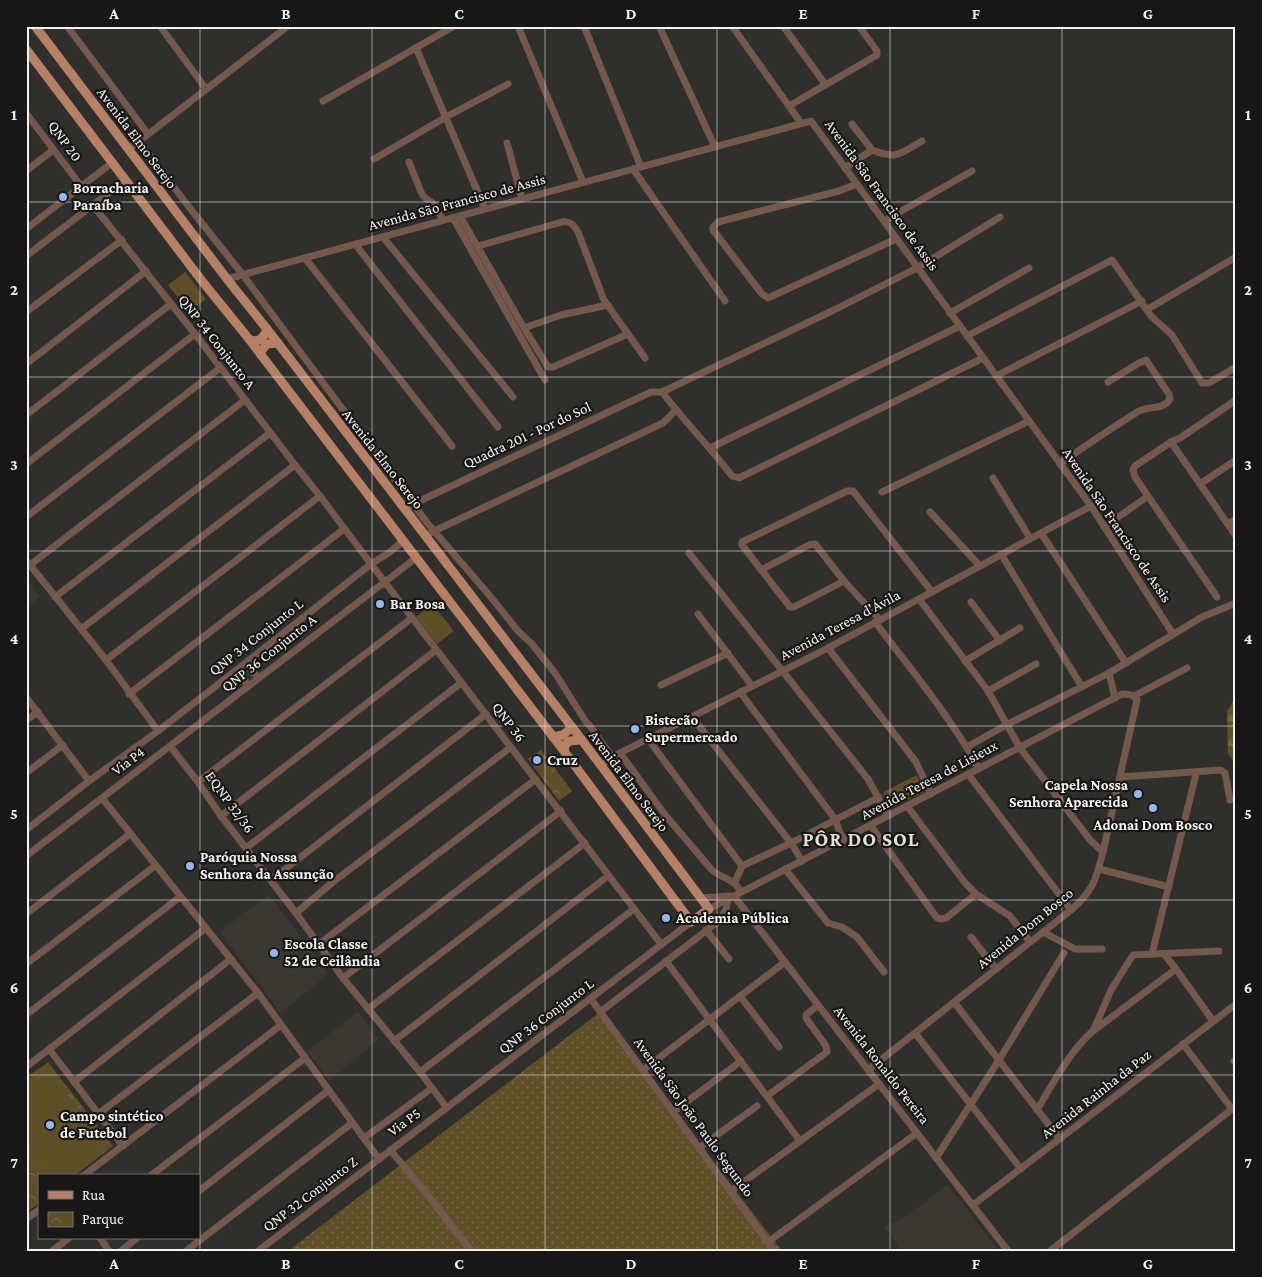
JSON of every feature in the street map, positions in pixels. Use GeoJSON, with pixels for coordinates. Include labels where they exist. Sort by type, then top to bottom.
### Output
{"type":"FeatureCollection","features":[{"type":"Feature","properties":{"kind":"main road","name":"Avenida Elmo Serejo"},"geometry":{"type":"LineString","coordinates":[[35,26],[227,279],[429,533],[600,766],[709,910]]}},
{"type":"Feature","properties":{"kind":"main road"},"geometry":{"type":"LineString","coordinates":[[26,49],[564,751],[691,922],[709,910]]}},
{"type":"Feature","properties":{"kind":"main road"},"geometry":{"type":"LineString","coordinates":[[249,339],[258,341],[267,329]]}},
{"type":"Feature","properties":{"kind":"main road"},"geometry":{"type":"LineString","coordinates":[[261,355],[261,351],[267,344],[278,344]]}},
{"type":"Feature","properties":{"kind":"main road"},"geometry":{"type":"LineString","coordinates":[[553,737],[563,735],[572,727]]}},
{"type":"Feature","properties":{"kind":"main road"},"geometry":{"type":"LineString","coordinates":[[564,751],[565,745],[569,741],[581,740]]}},
{"type":"Feature","properties":{"kind":"street"},"geometry":{"type":"LineString","coordinates":[[67,26],[148,134]]}},
{"type":"Feature","properties":{"kind":"street"},"geometry":{"type":"LineString","coordinates":[[160,26],[206,89]]}},
{"type":"Feature","properties":{"kind":"street"},"geometry":{"type":"LineString","coordinates":[[129,149],[288,26]]}},
{"type":"Feature","properties":{"kind":"street"},"geometry":{"type":"LineString","coordinates":[[323,101],[454,26]]}},
{"type":"Feature","properties":{"kind":"street"},"geometry":{"type":"LineString","coordinates":[[518,26],[583,182]]}},
{"type":"Feature","properties":{"kind":"street"},"geometry":{"type":"LineString","coordinates":[[584,26],[641,167]]}},
{"type":"Feature","properties":{"kind":"street"},"geometry":{"type":"LineString","coordinates":[[658,26],[715,147]]}},
{"type":"Feature","properties":{"kind":"street"},"geometry":{"type":"LineString","coordinates":[[732,26],[801,123]]}},
{"type":"Feature","properties":{"kind":"street"},"geometry":{"type":"LineString","coordinates":[[783,26],[825,84]]}},
{"type":"Feature","properties":{"kind":"street"},"geometry":{"type":"LineString","coordinates":[[789,106],[877,54],[859,26]]}},
{"type":"Feature","properties":{"kind":"street"},"geometry":{"type":"LineString","coordinates":[[416,48],[485,209]]}},
{"type":"Feature","properties":{"kind":"street"},"geometry":{"type":"LineString","coordinates":[[374,159],[508,84]]}},
{"type":"Feature","properties":{"kind":"street","name":"QNP 20"},"geometry":{"type":"LineString","coordinates":[[27,117],[81,186]]}},
{"type":"Feature","properties":{"kind":"street","name":"Avenida São Francisco de Assis"},"geometry":{"type":"LineString","coordinates":[[227,279],[811,121],[1091,506],[1173,634]]}},
{"type":"Feature","properties":{"kind":"street"},"geometry":{"type":"LineString","coordinates":[[852,124],[872,150],[886,155],[896,156],[922,141]]}},
{"type":"Feature","properties":{"kind":"street"},"geometry":{"type":"LineString","coordinates":[[140,141],[243,275],[408,506]]}},
{"type":"Feature","properties":{"kind":"street"},"geometry":{"type":"LineString","coordinates":[[508,143],[522,199]]}},
{"type":"Feature","properties":{"kind":"street"},"geometry":{"type":"LineString","coordinates":[[26,170],[53,150]]}},
{"type":"Feature","properties":{"kind":"street"},"geometry":{"type":"LineString","coordinates":[[845,168],[872,150]]}},
{"type":"Feature","properties":{"kind":"street"},"geometry":{"type":"LineString","coordinates":[[26,229],[113,162]]}},
{"type":"Feature","properties":{"kind":"street"},"geometry":{"type":"LineString","coordinates":[[409,162],[421,192],[424,197],[434,204],[443,220]]}},
{"type":"Feature","properties":{"kind":"street"},"geometry":{"type":"LineString","coordinates":[[633,169],[725,301]]}},
{"type":"Feature","properties":{"kind":"street"},"geometry":{"type":"LineString","coordinates":[[884,221],[972,171]]}},
{"type":"Feature","properties":{"kind":"street"},"geometry":{"type":"LineString","coordinates":[[26,256],[126,180]]}},
{"type":"Feature","properties":{"kind":"street"},"geometry":{"type":"LineString","coordinates":[[857,184],[839,191],[718,222],[712,227],[762,294],[768,298],[896,239]]}},
{"type":"Feature","properties":{"kind":"street","name":"QNP 34 Conjunto A"},"geometry":{"type":"LineString","coordinates":[[92,204],[195,334],[370,564]]}},
{"type":"Feature","properties":{"kind":"street"},"geometry":{"type":"LineString","coordinates":[[460,216],[542,359],[550,368],[628,334]]}},
{"type":"Feature","properties":{"kind":"street","name":"Quadra 201 - Por do Sol"},"geometry":{"type":"LineString","coordinates":[[408,506],[651,392],[662,392],[834,310],[918,268],[1000,217]]}},
{"type":"Feature","properties":{"kind":"street"},"geometry":{"type":"LineString","coordinates":[[453,218],[545,380]]}},
{"type":"Feature","properties":{"kind":"street"},"geometry":{"type":"LineString","coordinates":[[478,246],[562,222],[571,223],[578,232],[599,290],[645,358]]}},
{"type":"Feature","properties":{"kind":"street"},"geometry":{"type":"LineString","coordinates":[[382,237],[513,397]]}},
{"type":"Feature","properties":{"kind":"street"},"geometry":{"type":"LineString","coordinates":[[26,312],[122,240]]}},
{"type":"Feature","properties":{"kind":"street"},"geometry":{"type":"LineString","coordinates":[[355,244],[498,427]]}},
{"type":"Feature","properties":{"kind":"street"},"geometry":{"type":"LineString","coordinates":[[1148,309],[1236,257]]}},
{"type":"Feature","properties":{"kind":"street"},"geometry":{"type":"LineString","coordinates":[[306,258],[452,446]]}},
{"type":"Feature","properties":{"kind":"street"},"geometry":{"type":"LineString","coordinates":[[967,336],[1112,260],[1154,319],[1172,335],[1202,383],[1209,383],[1236,366]]}},
{"type":"Feature","properties":{"kind":"street"},"geometry":{"type":"LineString","coordinates":[[950,313],[1029,268]]}},
{"type":"Feature","properties":{"kind":"street"},"geometry":{"type":"LineString","coordinates":[[26,364],[146,271]]}},
{"type":"Feature","properties":{"kind":"street"},"geometry":{"type":"LineString","coordinates":[[996,376],[1142,301]]}},
{"type":"Feature","properties":{"kind":"street"},"geometry":{"type":"LineString","coordinates":[[26,415],[171,304]]}},
{"type":"Feature","properties":{"kind":"street"},"geometry":{"type":"LineString","coordinates":[[524,328],[561,315],[608,305]]}},
{"type":"Feature","properties":{"kind":"street"},"geometry":{"type":"LineString","coordinates":[[710,448],[960,326]]}},
{"type":"Feature","properties":{"kind":"street"},"geometry":{"type":"LineString","coordinates":[[26,464],[195,334]]}},
{"type":"Feature","properties":{"kind":"street"},"geometry":{"type":"LineString","coordinates":[[662,392],[732,476],[740,478],[983,358]]}},
{"type":"Feature","properties":{"kind":"street"},"geometry":{"type":"LineString","coordinates":[[1060,464],[1104,432],[1140,411],[1147,408],[1161,407],[1170,399],[1170,394],[1146,360],[1108,382]]}},
{"type":"Feature","properties":{"kind":"street"},"geometry":{"type":"LineString","coordinates":[[26,517],[220,368]]}},
{"type":"Feature","properties":{"kind":"street"},"geometry":{"type":"LineString","coordinates":[[158,731],[106,660],[28,563],[245,400]]}},
{"type":"Feature","properties":{"kind":"street"},"geometry":{"type":"LineString","coordinates":[[1217,597],[1148,496],[1134,474],[1134,468],[1236,400]]}},
{"type":"Feature","properties":{"kind":"street"},"geometry":{"type":"LineString","coordinates":[[612,757],[586,722],[555,672],[490,596],[429,533],[663,423],[676,410]]}},
{"type":"Feature","properties":{"kind":"street"},"geometry":{"type":"LineString","coordinates":[[882,492],[1029,422]]}},
{"type":"Feature","properties":{"kind":"street"},"geometry":{"type":"LineString","coordinates":[[55,597],[270,433]]}},
{"type":"Feature","properties":{"kind":"street"},"geometry":{"type":"LineString","coordinates":[[1171,442],[1236,536]]}},
{"type":"Feature","properties":{"kind":"street"},"geometry":{"type":"LineString","coordinates":[[1200,484],[1236,460]]}},
{"type":"Feature","properties":{"kind":"street"},"geometry":{"type":"LineString","coordinates":[[81,628],[295,465]]}},
{"type":"Feature","properties":{"kind":"street"},"geometry":{"type":"LineString","coordinates":[[994,478],[1030,538]]}},
{"type":"Feature","properties":{"kind":"street"},"geometry":{"type":"LineString","coordinates":[[844,581],[790,608],[742,545],[742,542],[851,491],[854,492],[932,592]]}},
{"type":"Feature","properties":{"kind":"street"},"geometry":{"type":"LineString","coordinates":[[106,660],[320,496]]}},
{"type":"Feature","properties":{"kind":"street"},"geometry":{"type":"LineString","coordinates":[[1104,527],[1148,496]]}},
{"type":"Feature","properties":{"kind":"street","name":"Avenida Teresa d'Ávila"},"geometry":{"type":"LineString","coordinates":[[600,766],[612,757],[828,648],[1091,506]]}},
{"type":"Feature","properties":{"kind":"street"},"geometry":{"type":"LineString","coordinates":[[930,512],[980,566]]}},
{"type":"Feature","properties":{"kind":"street"},"geometry":{"type":"LineString","coordinates":[[1228,524],[1236,519]]}},
{"type":"Feature","properties":{"kind":"street"},"geometry":{"type":"LineString","coordinates":[[130,694],[344,529]]}},
{"type":"Feature","properties":{"kind":"street"},"geometry":{"type":"LineString","coordinates":[[1042,533],[1126,663]]}},
{"type":"Feature","properties":{"kind":"street"},"geometry":{"type":"LineString","coordinates":[[370,564],[390,552],[403,541]]}},
{"type":"Feature","properties":{"kind":"street"},"geometry":{"type":"LineString","coordinates":[[761,570],[813,544],[818,546],[844,581],[878,621],[967,747],[979,769]]}},
{"type":"Feature","properties":{"kind":"street"},"geometry":{"type":"LineString","coordinates":[[689,553],[868,779],[888,816]]}},
{"type":"Feature","properties":{"kind":"street"},"geometry":{"type":"LineString","coordinates":[[1001,554],[1082,687]]}},
{"type":"Feature","properties":{"kind":"street"},"geometry":{"type":"LineString","coordinates":[[384,582],[416,558]]}},
{"type":"Feature","properties":{"kind":"street","name":"QNP 36"},"geometry":{"type":"LineString","coordinates":[[370,564],[661,944]]}},
{"type":"Feature","properties":{"kind":"street","name":"QNP 34 Conjunto L"},"geometry":{"type":"LineString","coordinates":[[158,731],[370,564]]}},
{"type":"Feature","properties":{"kind":"street","name":"QNP 36 Conjunto A"},"geometry":{"type":"LineString","coordinates":[[170,746],[384,582]]}},
{"type":"Feature","properties":{"kind":"street"},"geometry":{"type":"LineString","coordinates":[[919,598],[988,691],[1020,748],[1091,841],[1103,852]]}},
{"type":"Feature","properties":{"kind":"street"},"geometry":{"type":"LineString","coordinates":[[971,602],[1000,641]]}},
{"type":"Feature","properties":{"kind":"street"},"geometry":{"type":"LineString","coordinates":[[967,747],[1109,673],[1202,617],[1236,603]]}},
{"type":"Feature","properties":{"kind":"street"},"geometry":{"type":"LineString","coordinates":[[698,614],[752,686]]}},
{"type":"Feature","properties":{"kind":"street"},"geometry":{"type":"LineString","coordinates":[[198,782],[412,618]]}},
{"type":"Feature","properties":{"kind":"street"},"geometry":{"type":"LineString","coordinates":[[965,661],[1020,628]]}},
{"type":"Feature","properties":{"kind":"street"},"geometry":{"type":"LineString","coordinates":[[828,648],[916,762],[931,794]]}},
{"type":"Feature","properties":{"kind":"street"},"geometry":{"type":"LineString","coordinates":[[221,816],[436,650]]}},
{"type":"Feature","properties":{"kind":"street"},"geometry":{"type":"LineString","coordinates":[[661,685],[728,653]]}},
{"type":"Feature","properties":{"kind":"street"},"geometry":{"type":"LineString","coordinates":[[248,661],[251,672],[260,678]]}},
{"type":"Feature","properties":{"kind":"street"},"geometry":{"type":"LineString","coordinates":[[988,691],[1036,664]]}},
{"type":"Feature","properties":{"kind":"street"},"geometry":{"type":"LineString","coordinates":[[1135,698],[1187,668]]}},
{"type":"Feature","properties":{"kind":"street"},"geometry":{"type":"LineString","coordinates":[[235,671],[244,677],[247,688]]}},
{"type":"Feature","properties":{"kind":"street"},"geometry":{"type":"LineString","coordinates":[[1109,673],[1115,698]]}},
{"type":"Feature","properties":{"kind":"street"},"geometry":{"type":"LineString","coordinates":[[246,848],[461,682]]}},
{"type":"Feature","properties":{"kind":"street"},"geometry":{"type":"LineString","coordinates":[[740,692],[834,819],[843,841]]}},
{"type":"Feature","properties":{"kind":"street","name":"Avenida Teresa de Lisieux"},"geometry":{"type":"LineString","coordinates":[[709,910],[1122,694],[1130,694],[1135,698]]}},
{"type":"Feature","properties":{"kind":"street"},"geometry":{"type":"LineString","coordinates":[[26,697],[89,781]]}},
{"type":"Feature","properties":{"kind":"street","name":"Avenida Dom Bosco"},"geometry":{"type":"LineString","coordinates":[[868,1070],[1072,910],[1090,892],[1103,852],[1135,698]]}},
{"type":"Feature","properties":{"kind":"street"},"geometry":{"type":"LineString","coordinates":[[26,720],[38,712]]}},
{"type":"Feature","properties":{"kind":"street"},"geometry":{"type":"LineString","coordinates":[[271,880],[486,714]]}},
{"type":"Feature","properties":{"kind":"street"},"geometry":{"type":"LineString","coordinates":[[692,717],[791,843],[802,861]]}},
{"type":"Feature","properties":{"kind":"street"},"geometry":{"type":"LineString","coordinates":[[572,727],[586,722]]}},
{"type":"Feature","properties":{"kind":"street","name":"Via P4"},"geometry":{"type":"LineString","coordinates":[[26,830],[158,731]]}},
{"type":"Feature","properties":{"kind":"street"},"geometry":{"type":"LineString","coordinates":[[648,739],[742,866]]}},
{"type":"Feature","properties":{"kind":"street"},"geometry":{"type":"LineString","coordinates":[[26,773],[62,745]]}},
{"type":"Feature","properties":{"kind":"street","name":"EQNP 32/36"},"geometry":{"type":"LineString","coordinates":[[170,746],[221,816],[296,912],[343,978],[447,1108]]}},
{"type":"Feature","properties":{"kind":"street","name":"Via P4"},"geometry":{"type":"LineString","coordinates":[[26,856],[170,746]]}},
{"type":"Feature","properties":{"kind":"street"},"geometry":{"type":"LineString","coordinates":[[296,912],[511,747]]}},
{"type":"Feature","properties":{"kind":"street"},"geometry":{"type":"LineString","coordinates":[[620,753],[666,816],[711,869],[718,876],[735,882],[741,892]]}},
{"type":"Feature","properties":{"kind":"street"},"geometry":{"type":"LineString","coordinates":[[1120,777],[1221,770],[1225,773],[1230,800]]}},
{"type":"Feature","properties":{"kind":"street"},"geometry":{"type":"LineString","coordinates":[[968,774],[1072,910]]}},
{"type":"Feature","properties":{"kind":"street"},"geometry":{"type":"LineString","coordinates":[[1152,954],[1196,774]]}},
{"type":"Feature","properties":{"kind":"street"},"geometry":{"type":"LineString","coordinates":[[319,944],[536,779]]}},
{"type":"Feature","properties":{"kind":"street"},"geometry":{"type":"LineString","coordinates":[[735,882],[742,866],[879,797]]}},
{"type":"Feature","properties":{"kind":"street"},"geometry":{"type":"LineString","coordinates":[[102,798],[258,993],[379,1159]]}},
{"type":"Feature","properties":{"kind":"street"},"geometry":{"type":"LineString","coordinates":[[907,806],[966,884],[976,894],[1010,916],[1030,942]]}},
{"type":"Feature","properties":{"kind":"street"},"geometry":{"type":"LineString","coordinates":[[343,978],[561,811]]}},
{"type":"Feature","properties":{"kind":"street"},"geometry":{"type":"LineString","coordinates":[[871,826],[935,916],[941,919],[946,918],[976,894]]}},
{"type":"Feature","properties":{"kind":"street"},"geometry":{"type":"LineString","coordinates":[[26,914],[130,834]]}},
{"type":"Feature","properties":{"kind":"street"},"geometry":{"type":"LineString","coordinates":[[368,1009],[585,843]]}},
{"type":"Feature","properties":{"kind":"street"},"geometry":{"type":"LineString","coordinates":[[26,964],[155,866]]}},
{"type":"Feature","properties":{"kind":"street"},"geometry":{"type":"LineString","coordinates":[[1099,868],[1169,887]]}},
{"type":"Feature","properties":{"kind":"street"},"geometry":{"type":"LineString","coordinates":[[785,869],[828,923],[842,927],[857,937],[884,972]]}},
{"type":"Feature","properties":{"kind":"street"},"geometry":{"type":"LineString","coordinates":[[394,1041],[608,876]]}},
{"type":"Feature","properties":{"kind":"street"},"geometry":{"type":"LineString","coordinates":[[26,1015],[180,897]]}},
{"type":"Feature","properties":{"kind":"street"},"geometry":{"type":"LineString","coordinates":[[600,1012],[719,921],[731,898],[700,898]]}},
{"type":"Feature","properties":{"kind":"street","name":"Avenida Ronaldo Pereira"},"geometry":{"type":"LineString","coordinates":[[731,898],[785,962],[1008,1251]]}},
{"type":"Feature","properties":{"kind":"street"},"geometry":{"type":"LineString","coordinates":[[420,1072],[634,909]]}},
{"type":"Feature","properties":{"kind":"street"},"geometry":{"type":"LineString","coordinates":[[661,944],[691,922]]}},
{"type":"Feature","properties":{"kind":"street"},"geometry":{"type":"LineString","coordinates":[[26,1067],[206,928]]}},
{"type":"Feature","properties":{"kind":"street"},"geometry":{"type":"LineString","coordinates":[[706,930],[729,960]]}},
{"type":"Feature","properties":{"kind":"street"},"geometry":{"type":"LineString","coordinates":[[1043,932],[1075,948],[1102,949]]}},
{"type":"Feature","properties":{"kind":"street"},"geometry":{"type":"LineString","coordinates":[[971,937],[996,970]]}},
{"type":"Feature","properties":{"kind":"street","name":"QNP 36 Conjunto L"},"geometry":{"type":"LineString","coordinates":[[447,1108],[661,944]]}},
{"type":"Feature","properties":{"kind":"street"},"geometry":{"type":"LineString","coordinates":[[1094,1031],[1111,990],[1132,956],[1137,954],[1218,951]]}},
{"type":"Feature","properties":{"kind":"street"},"geometry":{"type":"LineString","coordinates":[[936,1158],[972,1104],[1064,953]]}},
{"type":"Feature","properties":{"kind":"street"},"geometry":{"type":"LineString","coordinates":[[1164,954],[1213,1021]]}},
{"type":"Feature","properties":{"kind":"street"},"geometry":{"type":"LineString","coordinates":[[74,1082],[230,959]]}},
{"type":"Feature","properties":{"kind":"street"},"geometry":{"type":"LineString","coordinates":[[666,961],[800,1141]]}},
{"type":"Feature","properties":{"kind":"street"},"geometry":{"type":"LineString","coordinates":[[643,1070],[785,962]]}},
{"type":"Feature","properties":{"kind":"street"},"geometry":{"type":"LineString","coordinates":[[1037,1110],[1074,1051],[1094,1031],[1176,969]]}},
{"type":"Feature","properties":{"kind":"street"},"geometry":{"type":"LineString","coordinates":[[98,1114],[258,993]]}},
{"type":"Feature","properties":{"kind":"street"},"geometry":{"type":"LineString","coordinates":[[740,996],[779,1047]]}},
{"type":"Feature","properties":{"kind":"street","name":"Avenida São João Paulo Segundo"},"geometry":{"type":"LineString","coordinates":[[591,999],[774,1251]]}},
{"type":"Feature","properties":{"kind":"street"},"geometry":{"type":"LineString","coordinates":[[954,1002],[1060,1139]]}},
{"type":"Feature","properties":{"kind":"street","name":"Avenida Rainha da Paz"},"geometry":{"type":"LineString","coordinates":[[973,1205],[1236,1004]]}},
{"type":"Feature","properties":{"kind":"street"},"geometry":{"type":"LineString","coordinates":[[767,1096],[827,1052],[826,1046],[806,1018],[806,1015],[818,1005]]}},
{"type":"Feature","properties":{"kind":"street"},"geometry":{"type":"LineString","coordinates":[[86,1174],[281,1025]]}},
{"type":"Feature","properties":{"kind":"street"},"geometry":{"type":"LineString","coordinates":[[915,1032],[1021,1170]]}},
{"type":"Feature","properties":{"kind":"street"},"geometry":{"type":"LineString","coordinates":[[1050,1251],[1234,1108],[1183,1044]]}},
{"type":"Feature","properties":{"kind":"street"},"geometry":{"type":"LineString","coordinates":[[49,1050],[123,1146]]}},
{"type":"Feature","properties":{"kind":"street"},"geometry":{"type":"LineString","coordinates":[[153,1174],[305,1058]]}},
{"type":"Feature","properties":{"kind":"street"},"geometry":{"type":"LineString","coordinates":[[673,1112],[741,1061]]}},
{"type":"Feature","properties":{"kind":"street"},"geometry":{"type":"LineString","coordinates":[[730,1191],[879,1084]]}},
{"type":"Feature","properties":{"kind":"street"},"geometry":{"type":"LineString","coordinates":[[364,1138],[432,1088]]}},
{"type":"Feature","properties":{"kind":"street"},"geometry":{"type":"LineString","coordinates":[[200,1190],[329,1090]]}},
{"type":"Feature","properties":{"kind":"street"},"geometry":{"type":"LineString","coordinates":[[699,1148],[757,1106]]}},
{"type":"Feature","properties":{"kind":"street","name":"Via P5"},"geometry":{"type":"LineString","coordinates":[[379,1159],[447,1108]]}},
{"type":"Feature","properties":{"kind":"street"},"geometry":{"type":"LineString","coordinates":[[186,1251],[352,1123]]}},
{"type":"Feature","properties":{"kind":"street"},"geometry":{"type":"LineString","coordinates":[[768,1242],[917,1133]]}},
{"type":"Feature","properties":{"kind":"street"},"geometry":{"type":"LineString","coordinates":[[390,1150],[464,1239],[471,1251]]}},
{"type":"Feature","properties":{"kind":"street","name":"QNP 32 Conjunto Z"},"geometry":{"type":"LineString","coordinates":[[258,1251],[379,1159]]}},
{"type":"Feature","properties":{"kind":"street"},"geometry":{"type":"LineString","coordinates":[[26,1219],[38,1211]]}},
{"type":"Feature","properties":{"kind":"street"},"geometry":{"type":"LineString","coordinates":[[52,1251],[66,1240]]}},
{"type":"Feature","properties":{"kind":"street"},"geometry":{"type":"LineString","coordinates":[[102,1240],[110,1251]]}},
{"type":"Feature","properties":{"kind":"street"},"geometry":{"type":"LineString","coordinates":[[121,1251],[135,1240]]}},
{"type":"Feature","properties":{"kind":"shaded area"},"geometry":{"type":"Polygon","coordinates":[[[26,579],[40,597],[26,608],[26,579]]]}},
{"type":"Feature","properties":{"kind":"shaded area","name":"Escola Classe 52 de Ceilândia"},"geometry":{"type":"Polygon","coordinates":[[[269,894],[328,974],[280,1013],[220,932],[269,894]]]}},
{"type":"Feature","properties":{"kind":"shaded area"},"geometry":{"type":"Polygon","coordinates":[[[358,1012],[379,1039],[329,1080],[307,1052],[358,1012]]]}},
{"type":"Feature","properties":{"kind":"shaded area"},"geometry":{"type":"Polygon","coordinates":[[[947,1185],[999,1251],[902,1251],[884,1226],[908,1216],[947,1185]]]}},
{"type":"Feature","properties":{"kind":"green space"},"geometry":{"type":"Polygon","coordinates":[[[185,272],[206,299],[190,312],[168,285],[185,272]]]}},
{"type":"Feature","properties":{"kind":"green space"},"geometry":{"type":"Polygon","coordinates":[[[432,604],[454,631],[437,644],[416,617],[432,604]]]}},
{"type":"Feature","properties":{"kind":"green space"},"geometry":{"type":"Polygon","coordinates":[[[1236,697],[1236,764],[1228,754],[1227,711],[1236,697]]]}},
{"type":"Feature","properties":{"kind":"green space"},"geometry":{"type":"Polygon","coordinates":[[[541,750],[572,791],[559,801],[528,759],[541,750]]]}},
{"type":"Feature","properties":{"kind":"green space"},"geometry":{"type":"Polygon","coordinates":[[[917,775],[924,792],[889,809],[883,792],[917,775]]]}},
{"type":"Feature","properties":{"kind":"green space"},"geometry":{"type":"Polygon","coordinates":[[[600,1012],[782,1251],[288,1251],[600,1012]]]}},
{"type":"Feature","properties":{"kind":"green space"},"geometry":{"type":"Polygon","coordinates":[[[48,1062],[113,1146],[77,1174],[38,1174],[38,1204],[26,1213],[26,1078],[48,1062]]]}},
{"type":"Feature","properties":{"kind":"green space"},"geometry":{"type":"Polygon","coordinates":[[[46,1068],[105,1143],[66,1174],[46,1174],[26,1147],[26,1082],[46,1068]]]}},
{"type":"Feature","properties":{"kind":"place","name":"Borracharia Paraíba"},"geometry":{"type":"Point","coordinates":[63,197]}},
{"type":"Feature","properties":{"kind":"place","name":"Bar Bosa"},"geometry":{"type":"Point","coordinates":[380,604]}},
{"type":"Feature","properties":{"kind":"place","name":"Bistecão Supermercado"},"geometry":{"type":"Point","coordinates":[635,729]}},
{"type":"Feature","properties":{"kind":"place","name":"Cruz"},"geometry":{"type":"Point","coordinates":[537,760]}},
{"type":"Feature","properties":{"kind":"place","name":"Capela Nossa Senhora Aparecida"},"geometry":{"type":"Point","coordinates":[1138,794]}},
{"type":"Feature","properties":{"kind":"place","name":"Adonai Dom Bosco"},"geometry":{"type":"Point","coordinates":[1153,808]}},
{"type":"Feature","properties":{"kind":"place","name":"Paróquia Nossa Senhora da Assunção"},"geometry":{"type":"Point","coordinates":[190,866]}},
{"type":"Feature","properties":{"kind":"place","name":"Academia Pública"},"geometry":{"type":"Point","coordinates":[666,918]}},
{"type":"Feature","properties":{"kind":"place","name":"Escola Classe 52 de Ceilândia"},"geometry":{"type":"Point","coordinates":[274,953]}},
{"type":"Feature","properties":{"kind":"place","name":"Campo sintético de Futebol"},"geometry":{"type":"Point","coordinates":[50,1125]}},
{"type":"Feature","properties":{"kind":"district","name":"PÔR DO SOL"},"geometry":{"type":"Point","coordinates":[861,839]}}]}
